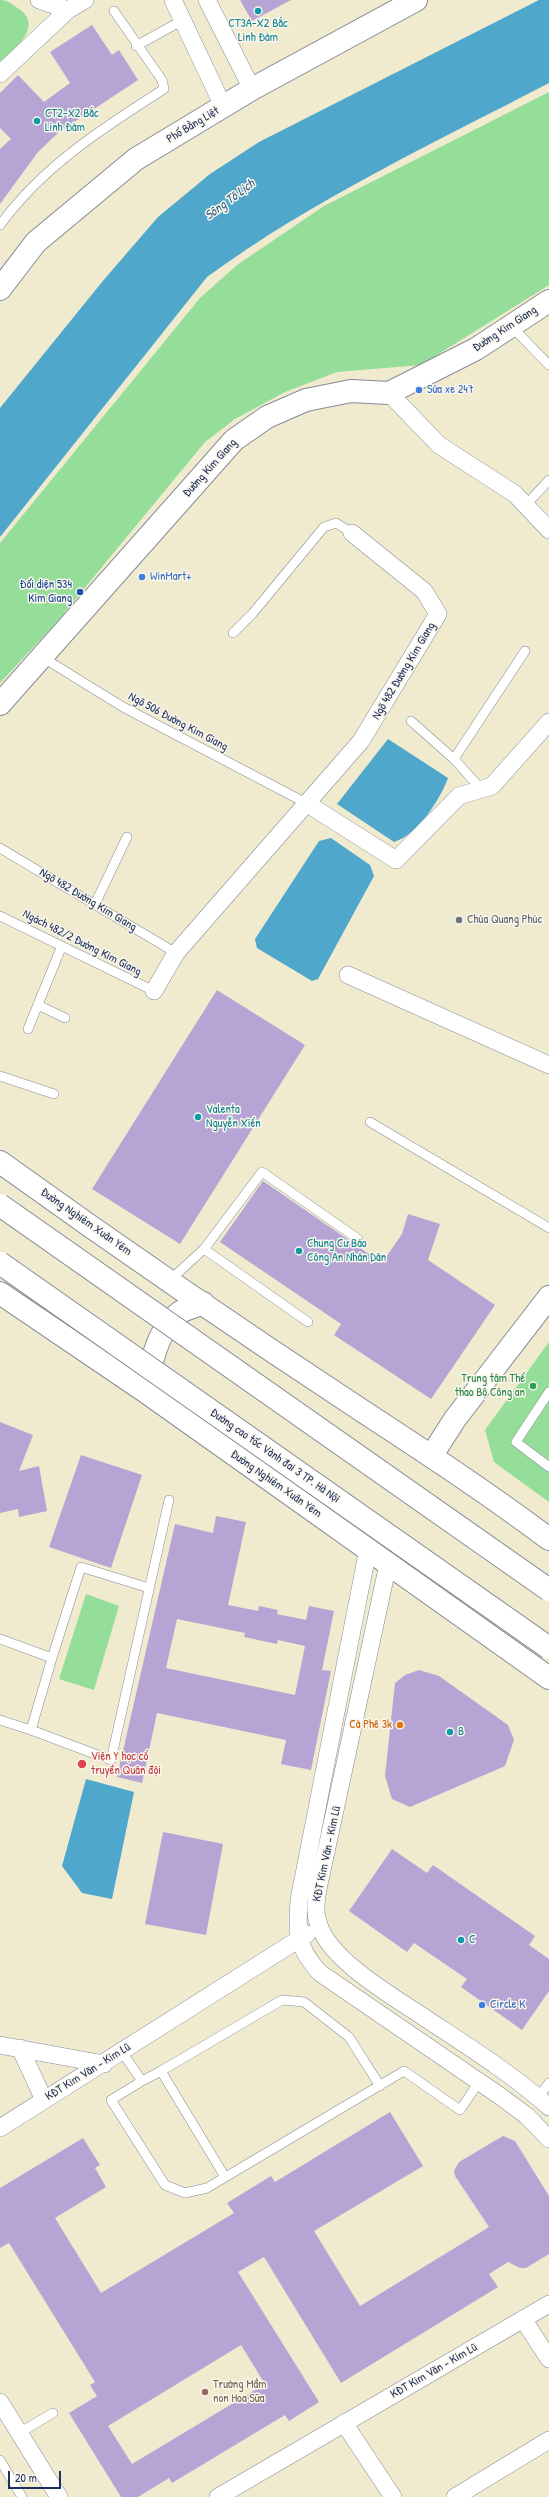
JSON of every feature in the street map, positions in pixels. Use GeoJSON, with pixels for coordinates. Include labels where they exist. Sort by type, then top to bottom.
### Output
{"type":"FeatureCollection","features":[{"type":"Feature","properties":{"kind":"main road","name":"Phố Bằng Liệt"},"geometry":{"type":"LineString","coordinates":[[0,289],[36,242],[136,159],[223,106],[416,0]]}},
{"type":"Feature","properties":{"kind":"main road","name":"Đường Kim Giang"},"geometry":{"type":"LineString","coordinates":[[0,704],[234,440],[267,417],[306,400],[351,391],[389,393],[476,349],[549,301]]}},
{"type":"Feature","properties":{"kind":"main road","name":"Đường Nghiêm Xuân Yêm"},"geometry":{"type":"LineString","coordinates":[[0,1162],[203,1304],[547,1532]]}},
{"type":"Feature","properties":{"kind":"main road"},"geometry":{"type":"LineString","coordinates":[[0,1205],[549,1590]]}},
{"type":"Feature","properties":{"kind":"main road","name":"Đường cao tốc Vành đai 3 TP. Hà Nội"},"geometry":{"type":"LineString","coordinates":[[0,1263],[549,1648]]}},
{"type":"Feature","properties":{"kind":"main road","name":"Đường Nghiêm Xuân Yêm"},"geometry":{"type":"LineString","coordinates":[[0,1293],[146,1392],[549,1678]]}},
{"type":"Feature","properties":{"kind":"main road"},"geometry":{"type":"LineString","coordinates":[[432,1455],[455,1419],[549,1297]]}},
{"type":"Feature","properties":{"kind":"main road"},"geometry":{"type":"LineString","coordinates":[[146,1392],[150,1364],[164,1331],[182,1311],[203,1304]]}},
{"type":"Feature","properties":{"kind":"street"},"geometry":{"type":"LineString","coordinates":[[39,0],[64,5],[85,0]]}},
{"type":"Feature","properties":{"kind":"street"},"geometry":{"type":"LineString","coordinates":[[173,0],[223,106]]}},
{"type":"Feature","properties":{"kind":"street"},"geometry":{"type":"LineString","coordinates":[[207,0],[252,90]]}},
{"type":"Feature","properties":{"kind":"street"},"geometry":{"type":"LineString","coordinates":[[0,74],[64,5]]}},
{"type":"Feature","properties":{"kind":"street"},"geometry":{"type":"LineString","coordinates":[[389,393],[439,445],[515,494],[549,530]]}},
{"type":"Feature","properties":{"kind":"street","name":"Ngõ 482 Đường Kim Giang"},"geometry":{"type":"LineString","coordinates":[[306,804],[361,741],[438,614],[424,591],[352,533]]}},
{"type":"Feature","properties":{"kind":"street"},"geometry":{"type":"LineString","coordinates":[[154,992],[176,953],[306,804],[396,860],[459,796],[492,786],[549,722]]}},
{"type":"Feature","properties":{"kind":"street"},"geometry":{"type":"LineString","coordinates":[[348,975],[549,1065]]}},
{"type":"Feature","properties":{"kind":"street","name":"KĐT Kim Văn - Kim Lũ"},"geometry":{"type":"LineString","coordinates":[[368,1549],[299,1900],[298,1940],[307,1959],[320,1973],[500,2096],[526,2116],[549,2139]]}},
{"type":"Feature","properties":{"kind":"street","name":"KĐT Kim Văn - Kim Lũ"},"geometry":{"type":"LineString","coordinates":[[388,1564],[340,1798],[317,1896],[315,1908],[319,1926],[337,1953],[360,1974],[544,2102]]}},
{"type":"Feature","properties":{"kind":"street"},"geometry":{"type":"LineString","coordinates":[[320,1795],[340,1798]]}},
{"type":"Feature","properties":{"kind":"street"},"geometry":{"type":"LineString","coordinates":[[298,1940],[319,1926]]}},
{"type":"Feature","properties":{"kind":"street","name":"KĐT Kim Văn - Kim Lũ"},"geometry":{"type":"LineString","coordinates":[[0,2128],[104,2064],[298,1940]]}},
{"type":"Feature","properties":{"kind":"street"},"geometry":{"type":"LineString","coordinates":[[0,2045],[104,2064]]}},
{"type":"Feature","properties":{"kind":"street"},"geometry":{"type":"LineString","coordinates":[[20,2048],[44,2100]]}},
{"type":"Feature","properties":{"kind":"street"},"geometry":{"type":"LineString","coordinates":[[500,2096],[513,2079]]}},
{"type":"Feature","properties":{"kind":"street","name":"KĐT Kim Văn - Kim Lũ"},"geometry":{"type":"LineString","coordinates":[[218,2497],[549,2304]]}},
{"type":"Feature","properties":{"kind":"street"},"geometry":{"type":"LineString","coordinates":[[524,2318],[549,2359]]}},
{"type":"Feature","properties":{"kind":"street"},"geometry":{"type":"LineString","coordinates":[[0,2402],[60,2497]]}},
{"type":"Feature","properties":{"kind":"street"},"geometry":{"type":"LineString","coordinates":[[344,2423],[393,2497]]}},
{"type":"Feature","properties":{"kind":"street"},"geometry":{"type":"LineString","coordinates":[[455,2497],[549,2440]]}},
{"type":"Feature","properties":{"kind":"lane"},"geometry":{"type":"LineString","coordinates":[[0,224],[14,206],[58,161],[164,89],[162,80],[136,46],[114,11]]}},
{"type":"Feature","properties":{"kind":"lane"},"geometry":{"type":"LineString","coordinates":[[136,46],[183,20]]}},
{"type":"Feature","properties":{"kind":"lane"},"geometry":{"type":"LineString","coordinates":[[511,326],[549,365]]}},
{"type":"Feature","properties":{"kind":"lane"},"geometry":{"type":"LineString","coordinates":[[525,506],[549,480]]}},
{"type":"Feature","properties":{"kind":"lane","name":"Ngõ 482 Đường Kim Giang"},"geometry":{"type":"LineString","coordinates":[[233,633],[253,613],[324,527],[336,523],[352,533]]}},
{"type":"Feature","properties":{"kind":"lane"},"geometry":{"type":"LineString","coordinates":[[454,759],[525,651]]}},
{"type":"Feature","properties":{"kind":"lane","name":"Ngõ 506 Đường Kim Giang"},"geometry":{"type":"LineString","coordinates":[[42,657],[123,707],[306,804]]}},
{"type":"Feature","properties":{"kind":"lane"},"geometry":{"type":"LineString","coordinates":[[411,721],[454,759],[480,789]]}},
{"type":"Feature","properties":{"kind":"lane"},"geometry":{"type":"LineString","coordinates":[[94,904],[127,837]]}},
{"type":"Feature","properties":{"kind":"lane","name":"Ngõ 482 Đường Kim Giang"},"geometry":{"type":"LineString","coordinates":[[0,848],[176,953]]}},
{"type":"Feature","properties":{"kind":"lane","name":"Ngách 482/2 Đường Kim Giang"},"geometry":{"type":"LineString","coordinates":[[0,916],[61,948],[154,992]]}},
{"type":"Feature","properties":{"kind":"lane"},"geometry":{"type":"LineString","coordinates":[[28,1029],[61,948]]}},
{"type":"Feature","properties":{"kind":"lane"},"geometry":{"type":"LineString","coordinates":[[38,1005],[65,1018]]}},
{"type":"Feature","properties":{"kind":"lane"},"geometry":{"type":"LineString","coordinates":[[0,1076],[54,1094]]}},
{"type":"Feature","properties":{"kind":"lane"},"geometry":{"type":"LineString","coordinates":[[370,1122],[549,1228]]}},
{"type":"Feature","properties":{"kind":"lane"},"geometry":{"type":"LineString","coordinates":[[170,1280],[204,1249],[262,1172],[358,1238]]}},
{"type":"Feature","properties":{"kind":"lane"},"geometry":{"type":"LineString","coordinates":[[204,1249],[308,1322]]}},
{"type":"Feature","properties":{"kind":"lane"},"geometry":{"type":"LineString","coordinates":[[549,1392],[516,1442],[549,1467]]}},
{"type":"Feature","properties":{"kind":"lane"},"geometry":{"type":"LineString","coordinates":[[0,1720],[111,1760],[169,1500]]}},
{"type":"Feature","properties":{"kind":"lane"},"geometry":{"type":"LineString","coordinates":[[31,1730],[81,1567],[149,1588]]}},
{"type":"Feature","properties":{"kind":"lane"},"geometry":{"type":"LineString","coordinates":[[0,1639],[52,1658]]}},
{"type":"Feature","properties":{"kind":"lane"},"geometry":{"type":"LineString","coordinates":[[380,2086],[349,2037],[304,2002],[282,2000],[111,2100],[165,2185],[186,2193],[207,2188],[380,2086],[404,2071],[460,2110],[479,2082]]}},
{"type":"Feature","properties":{"kind":"lane"},"geometry":{"type":"LineString","coordinates":[[122,2052],[142,2081]]}},
{"type":"Feature","properties":{"kind":"lane"},"geometry":{"type":"LineString","coordinates":[[161,2071],[225,2177]]}},
{"type":"Feature","properties":{"kind":"lane"},"geometry":{"type":"LineString","coordinates":[[544,2102],[549,2083]]}},
{"type":"Feature","properties":{"kind":"lane"},"geometry":{"type":"LineString","coordinates":[[19,2433],[52,2413]]}},
{"type":"Feature","properties":{"kind":"lane"},"geometry":{"type":"LineString","coordinates":[[0,2460],[22,2497]]}},
{"type":"Feature","properties":{"kind":"green space"},"geometry":{"type":"Polygon","coordinates":[[[0,0],[8,2],[19,9],[26,16],[29,23],[28,30],[19,44],[0,62],[0,0]]]}},
{"type":"Feature","properties":{"kind":"green space"},"geometry":{"type":"Polygon","coordinates":[[[549,92],[549,285],[421,365],[337,372],[285,392],[235,419],[205,442],[55,624],[0,683],[0,543],[200,298],[237,265],[324,206],[549,92]]]}},
{"type":"Feature","properties":{"kind":"green space","name":"Trung tâm Thể thao Bộ Công an"},"geometry":{"type":"Polygon","coordinates":[[[549,1342],[549,1502],[494,1462],[485,1430],[549,1342]]]}},
{"type":"Feature","properties":{"kind":"green space"},"geometry":{"type":"Polygon","coordinates":[[[86,1594],[119,1606],[94,1690],[59,1679],[86,1594]]]}},
{"type":"Feature","properties":{"kind":"water","name":"Sông Tô Lịch"},"geometry":{"type":"Polygon","coordinates":[[[539,0],[549,0],[549,83],[331,197],[289,222],[207,277],[0,537],[0,408],[102,282],[158,217],[210,174],[259,142],[539,0]]]}},
{"type":"Feature","properties":{"kind":"water"},"geometry":{"type":"Polygon","coordinates":[[[388,739],[448,778],[427,816],[411,832],[394,842],[337,804],[388,739]]]}},
{"type":"Feature","properties":{"kind":"water"},"geometry":{"type":"Polygon","coordinates":[[[331,838],[370,865],[374,876],[318,979],[312,981],[257,948],[255,939],[319,841],[331,838]]]}},
{"type":"Feature","properties":{"kind":"water"},"geometry":{"type":"Polygon","coordinates":[[[86,1779],[134,1792],[112,1899],[82,1893],[62,1866],[86,1779]]]}},
{"type":"Feature","properties":{"kind":"building","name":"CT3A-X2 Bắc Linh Đàm"},"geometry":{"type":"Polygon","coordinates":[[[240,0],[291,0],[252,21],[240,0]]]}},
{"type":"Feature","properties":{"kind":"building","name":"CT2-X2 Bắc Linh Đàm"},"geometry":{"type":"Polygon","coordinates":[[[92,25],[112,55],[119,50],[138,80],[59,132],[38,152],[0,204],[0,149],[11,139],[0,128],[0,93],[18,75],[44,102],[70,83],[50,52],[92,25]]]}},
{"type":"Feature","properties":{"kind":"building","name":"Valenta Nguyễn Xiển"},"geometry":{"type":"Polygon","coordinates":[[[217,990],[305,1045],[180,1244],[92,1189],[217,990]]]}},
{"type":"Feature","properties":{"kind":"building"},"geometry":{"type":"Polygon","coordinates":[[[263,1181],[382,1263],[402,1234],[408,1214],[440,1224],[428,1260],[495,1305],[431,1399],[334,1335],[341,1324],[220,1242],[263,1181]]]}},
{"type":"Feature","properties":{"kind":"building"},"geometry":{"type":"Polygon","coordinates":[[[0,1422],[33,1435],[19,1471],[39,1466],[47,1511],[19,1517],[18,1509],[0,1513],[0,1422]]]}},
{"type":"Feature","properties":{"kind":"building"},"geometry":{"type":"Polygon","coordinates":[[[81,1455],[142,1475],[111,1568],[49,1547],[81,1455]]]}},
{"type":"Feature","properties":{"kind":"building"},"geometry":{"type":"Polygon","coordinates":[[[216,1516],[246,1522],[228,1605],[258,1611],[259,1606],[278,1610],[277,1614],[306,1620],[309,1606],[334,1611],[322,1670],[331,1671],[311,1770],[281,1764],[286,1740],[157,1713],[142,1783],[117,1777],[175,1524],[213,1533],[216,1516]],[[177,1619],[166,1668],[295,1695],[305,1646],[278,1640],[277,1644],[244,1637],[245,1633],[177,1619]]]}},
{"type":"Feature","properties":{"kind":"building","name":"B"},"geometry":{"type":"Polygon","coordinates":[[[419,1670],[439,1676],[508,1725],[514,1740],[505,1766],[410,1807],[392,1799],[385,1776],[395,1683],[405,1675],[419,1670]]]}},
{"type":"Feature","properties":{"kind":"building"},"geometry":{"type":"Polygon","coordinates":[[[163,1832],[223,1844],[206,1935],[145,1924],[163,1832]]]}},
{"type":"Feature","properties":{"kind":"building","name":"C"},"geometry":{"type":"Polygon","coordinates":[[[392,1849],[427,1873],[433,1865],[535,1936],[529,1945],[549,1959],[549,1991],[522,2030],[461,1987],[467,1979],[414,1943],[407,1952],[349,1911],[392,1849]]]}},
{"type":"Feature","properties":{"kind":"building"},"geometry":{"type":"Polygon","coordinates":[[[390,2112],[423,2166],[314,2231],[360,2306],[489,2227],[455,2176],[454,2171],[459,2162],[503,2136],[515,2141],[549,2196],[549,2254],[526,2268],[520,2268],[508,2262],[489,2274],[498,2287],[341,2383],[264,2257],[238,2272],[319,2402],[289,2421],[285,2415],[172,2483],[169,2478],[138,2497],[121,2497],[69,2413],[97,2396],[90,2385],[95,2382],[9,2243],[0,2248],[0,2188],[83,2138],[100,2165],[95,2168],[106,2187],[55,2218],[101,2293],[234,2213],[227,2203],[271,2176],[275,2182],[390,2112]],[[241,2345],[108,2426],[132,2464],[265,2384],[241,2345]]]}},
{"type":"Feature","properties":{"kind":"place","name":"CT3A-X2 Bắc Linh Đàm"},"geometry":{"type":"Point","coordinates":[258,11]}},
{"type":"Feature","properties":{"kind":"place","name":"CT2-X2 Bắc Linh Đàm"},"geometry":{"type":"Point","coordinates":[37,121]}},
{"type":"Feature","properties":{"kind":"place","name":"Sửa xe 247"},"geometry":{"type":"Point","coordinates":[419,390]}},
{"type":"Feature","properties":{"kind":"place","name":"WinMart+"},"geometry":{"type":"Point","coordinates":[142,577]}},
{"type":"Feature","properties":{"kind":"place","name":"Đối diện 534 Kim Giang"},"geometry":{"type":"Point","coordinates":[80,592]}},
{"type":"Feature","properties":{"kind":"place","name":"Chùa Quang Phúc"},"geometry":{"type":"Point","coordinates":[459,920]}},
{"type":"Feature","properties":{"kind":"place","name":"Valenta Nguyễn Xiển"},"geometry":{"type":"Point","coordinates":[198,1117]}},
{"type":"Feature","properties":{"kind":"place","name":"Chung Cư Báo Công An Nhân Dân"},"geometry":{"type":"Point","coordinates":[299,1251]}},
{"type":"Feature","properties":{"kind":"place","name":"Trung tâm Thể thao Bộ Công an"},"geometry":{"type":"Point","coordinates":[533,1386]}},
{"type":"Feature","properties":{"kind":"place","name":"Cà Phê 3k"},"geometry":{"type":"Point","coordinates":[400,1725]}},
{"type":"Feature","properties":{"kind":"place","name":"B"},"geometry":{"type":"Point","coordinates":[450,1732]}},
{"type":"Feature","properties":{"kind":"place","name":"Viện Y học cổ truyền Quân đội"},"geometry":{"type":"Point","coordinates":[82,1764]}},
{"type":"Feature","properties":{"kind":"place","name":"C"},"geometry":{"type":"Point","coordinates":[461,1940]}},
{"type":"Feature","properties":{"kind":"place","name":"Circle K"},"geometry":{"type":"Point","coordinates":[482,2005]}},
{"type":"Feature","properties":{"kind":"place","name":"Trường Mầm non Hoa Sữa"},"geometry":{"type":"Point","coordinates":[205,2392]}}]}
